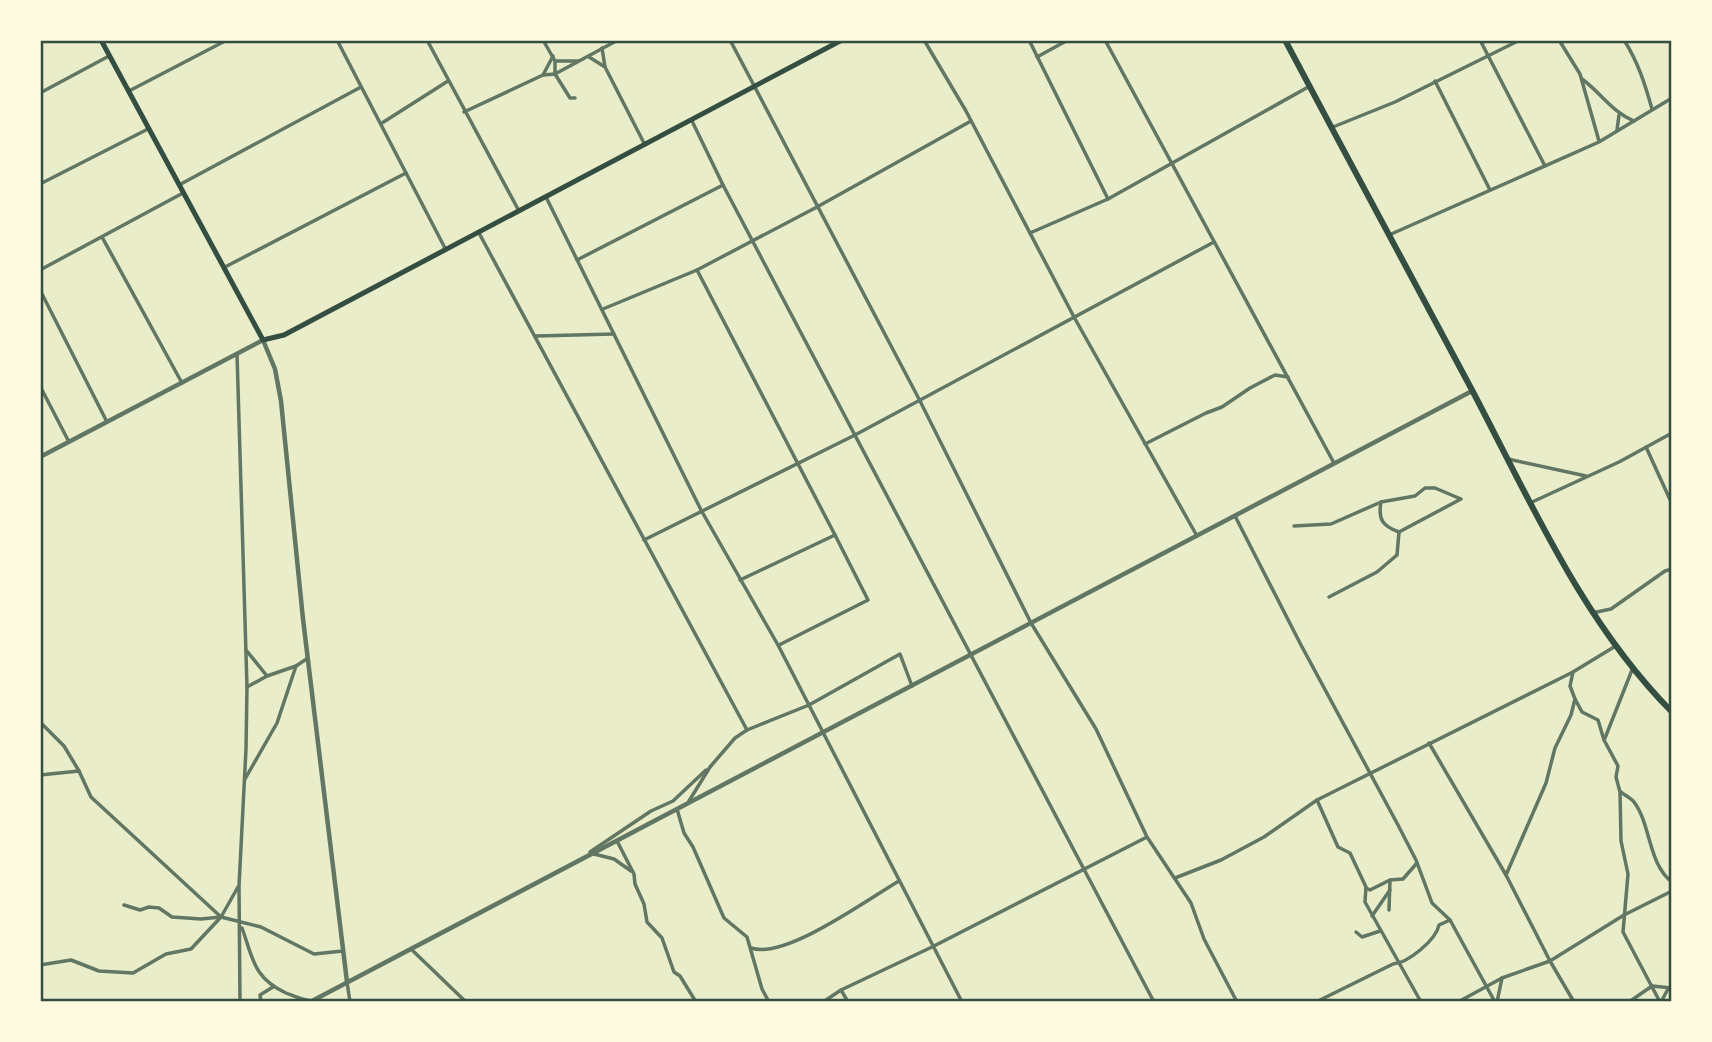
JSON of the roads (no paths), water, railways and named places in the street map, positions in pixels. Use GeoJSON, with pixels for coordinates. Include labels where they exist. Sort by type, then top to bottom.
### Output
{"type":"FeatureCollection","features":[{"type":"Feature","properties":{"kind":"highway"},"geometry":{"type":"LineString","coordinates":[[1285,40],[1530,503],[1592,613],[1632,670],[1672,712]]}},
{"type":"Feature","properties":{"kind":"main road"},"geometry":{"type":"LineString","coordinates":[[101,40],[263,340],[284,335],[842,40]]}},
{"type":"Feature","properties":{"kind":"street"},"geometry":{"type":"LineString","coordinates":[[128,92],[227,40]]}},
{"type":"Feature","properties":{"kind":"street"},"geometry":{"type":"LineString","coordinates":[[337,40],[446,250]]}},
{"type":"Feature","properties":{"kind":"street"},"geometry":{"type":"LineString","coordinates":[[427,40],[519,212]]}},
{"type":"Feature","properties":{"kind":"street"},"geometry":{"type":"LineString","coordinates":[[543,40],[554,58],[555,74],[570,98],[575,98]]}},
{"type":"Feature","properties":{"kind":"street"},"geometry":{"type":"LineString","coordinates":[[464,112],[543,75],[555,74],[618,40]]}},
{"type":"Feature","properties":{"kind":"street"},"geometry":{"type":"LineString","coordinates":[[730,40],[919,399],[1031,623],[1096,729],[1147,838],[1191,903],[1204,939],[1237,1002]]}},
{"type":"Feature","properties":{"kind":"street"},"geometry":{"type":"LineString","coordinates":[[924,40],[971,121],[1074,317],[1197,536]]}},
{"type":"Feature","properties":{"kind":"street"},"geometry":{"type":"LineString","coordinates":[[1029,40],[1108,199]]}},
{"type":"Feature","properties":{"kind":"street"},"geometry":{"type":"LineString","coordinates":[[1037,57],[1068,40]]}},
{"type":"Feature","properties":{"kind":"street"},"geometry":{"type":"LineString","coordinates":[[1105,40],[1335,463]]}},
{"type":"Feature","properties":{"kind":"street"},"geometry":{"type":"LineString","coordinates":[[1480,40],[1545,166]]}},
{"type":"Feature","properties":{"kind":"street"},"geometry":{"type":"LineString","coordinates":[[1333,127],[1395,102],[1520,40]]}},
{"type":"Feature","properties":{"kind":"street"},"geometry":{"type":"LineString","coordinates":[[1559,40],[1581,79],[1599,142]]}},
{"type":"Feature","properties":{"kind":"street"},"geometry":{"type":"LineString","coordinates":[[1624,40],[1642,74],[1652,109]]}},
{"type":"Feature","properties":{"kind":"street"},"geometry":{"type":"LineString","coordinates":[[602,48],[605,66],[645,145]]}},
{"type":"Feature","properties":{"kind":"street"},"geometry":{"type":"LineString","coordinates":[[40,93],[109,56]]}},
{"type":"Feature","properties":{"kind":"street"},"geometry":{"type":"LineString","coordinates":[[589,57],[605,66]]}},
{"type":"Feature","properties":{"kind":"street"},"geometry":{"type":"LineString","coordinates":[[554,58],[580,61]]}},
{"type":"Feature","properties":{"kind":"street"},"geometry":{"type":"LineString","coordinates":[[543,75],[554,58]]}},
{"type":"Feature","properties":{"kind":"street"},"geometry":{"type":"LineString","coordinates":[[1581,79],[1596,89],[1619,115],[1634,121]]}},
{"type":"Feature","properties":{"kind":"street"},"geometry":{"type":"LineString","coordinates":[[381,123],[448,81]]}},
{"type":"Feature","properties":{"kind":"street"},"geometry":{"type":"LineString","coordinates":[[1435,81],[1490,190]]}},
{"type":"Feature","properties":{"kind":"street"},"geometry":{"type":"LineString","coordinates":[[1030,233],[1108,199],[1310,86]]}},
{"type":"Feature","properties":{"kind":"street"},"geometry":{"type":"LineString","coordinates":[[179,185],[361,87]]}},
{"type":"Feature","properties":{"kind":"street"},"geometry":{"type":"LineString","coordinates":[[1389,235],[1599,142],[1672,98]]}},
{"type":"Feature","properties":{"kind":"street"},"geometry":{"type":"LineString","coordinates":[[1616,131],[1619,115]]}},
{"type":"Feature","properties":{"kind":"street"},"geometry":{"type":"LineString","coordinates":[[692,121],[723,185],[1154,1002]]}},
{"type":"Feature","properties":{"kind":"street"},"geometry":{"type":"LineString","coordinates":[[603,309],[697,271],[971,121]]}},
{"type":"Feature","properties":{"kind":"street"},"geometry":{"type":"LineString","coordinates":[[40,184],[148,129]]}},
{"type":"Feature","properties":{"kind":"street"},"geometry":{"type":"LineString","coordinates":[[225,267],[406,173]]}},
{"type":"Feature","properties":{"kind":"street"},"geometry":{"type":"LineString","coordinates":[[577,260],[723,185]]}},
{"type":"Feature","properties":{"kind":"street"},"geometry":{"type":"LineString","coordinates":[[40,270],[183,193]]}},
{"type":"Feature","properties":{"kind":"street"},"geometry":{"type":"LineString","coordinates":[[546,197],[701,510],[778,645],[961,1002]]}},
{"type":"Feature","properties":{"kind":"street"},"geometry":{"type":"LineString","coordinates":[[478,232],[747,730]]}},
{"type":"Feature","properties":{"kind":"street"},"geometry":{"type":"LineString","coordinates":[[102,237],[182,383]]}},
{"type":"Feature","properties":{"kind":"street"},"geometry":{"type":"LineString","coordinates":[[644,540],[855,435],[1214,242]]}},
{"type":"Feature","properties":{"kind":"street"},"geometry":{"type":"LineString","coordinates":[[697,271],[799,462],[868,600],[778,645]]}},
{"type":"Feature","properties":{"kind":"street"},"geometry":{"type":"LineString","coordinates":[[40,290],[107,422]]}},
{"type":"Feature","properties":{"kind":"street"},"geometry":{"type":"LineString","coordinates":[[536,336],[615,334]]}},
{"type":"Feature","properties":{"kind":"street"},"geometry":{"type":"LineString","coordinates":[[40,457],[263,340],[275,369],[281,401],[308,658],[350,1002]]}},
{"type":"Feature","properties":{"kind":"street"},"geometry":{"type":"LineString","coordinates":[[237,354],[247,687],[239,886],[240,1002]]}},
{"type":"Feature","properties":{"kind":"street"},"geometry":{"type":"LineString","coordinates":[[1145,444],[1222,407],[1275,375],[1288,377]]}},
{"type":"Feature","properties":{"kind":"street"},"geometry":{"type":"LineString","coordinates":[[40,386],[69,442]]}},
{"type":"Feature","properties":{"kind":"street"},"geometry":{"type":"LineString","coordinates":[[240,922],[254,967],[265,981],[302,1000],[311,1001],[1472,391]]}},
{"type":"Feature","properties":{"kind":"street"},"geometry":{"type":"LineString","coordinates":[[1530,503],[1588,477],[1672,433]]}},
{"type":"Feature","properties":{"kind":"street"},"geometry":{"type":"LineString","coordinates":[[1646,447],[1672,504]]}},
{"type":"Feature","properties":{"kind":"street"},"geometry":{"type":"LineString","coordinates":[[1508,459],[1588,477]]}},
{"type":"Feature","properties":{"kind":"street"},"geometry":{"type":"LineString","coordinates":[[1294,526],[1331,524],[1381,502],[1415,496],[1425,488],[1435,488],[1461,499],[1399,532],[1381,522],[1381,502]]}},
{"type":"Feature","properties":{"kind":"street"},"geometry":{"type":"LineString","coordinates":[[1235,516],[1301,645],[1371,772],[1417,863],[1432,903],[1450,920],[1496,1002]]}},
{"type":"Feature","properties":{"kind":"street"},"geometry":{"type":"LineString","coordinates":[[1329,597],[1377,572],[1397,555],[1399,532]]}},
{"type":"Feature","properties":{"kind":"street"},"geometry":{"type":"LineString","coordinates":[[740,580],[835,535]]}},
{"type":"Feature","properties":{"kind":"street"},"geometry":{"type":"LineString","coordinates":[[1592,613],[1611,609],[1665,571],[1672,569]]}},
{"type":"Feature","properties":{"kind":"street"},"geometry":{"type":"LineString","coordinates":[[1175,878],[1221,860],[1264,837],[1317,800],[1573,672],[1614,647]]}},
{"type":"Feature","properties":{"kind":"street"},"geometry":{"type":"LineString","coordinates":[[245,648],[267,676]]}},
{"type":"Feature","properties":{"kind":"street"},"geometry":{"type":"LineString","coordinates":[[677,809],[691,799],[710,767],[735,738],[747,730],[809,705],[900,654],[912,685]]}},
{"type":"Feature","properties":{"kind":"street"},"geometry":{"type":"LineString","coordinates":[[247,687],[308,658]]}},
{"type":"Feature","properties":{"kind":"street"},"geometry":{"type":"LineString","coordinates":[[245,780],[277,723],[296,666]]}},
{"type":"Feature","properties":{"kind":"street"},"geometry":{"type":"LineString","coordinates":[[1604,740],[1632,670]]}},
{"type":"Feature","properties":{"kind":"street"},"geometry":{"type":"LineString","coordinates":[[1573,672],[1570,686],[1575,699],[1582,712],[1598,720],[1604,740],[1618,766],[1616,777],[1620,792],[1621,841],[1628,874],[1623,932],[1652,986],[1661,1002],[1670,988],[1652,986],[1629,1002]]}},
{"type":"Feature","properties":{"kind":"street"},"geometry":{"type":"LineString","coordinates":[[1506,875],[1546,783],[1555,748],[1571,715],[1575,699]]}},
{"type":"Feature","properties":{"kind":"street"},"geometry":{"type":"LineString","coordinates":[[40,722],[64,746],[91,797],[221,917]]}},
{"type":"Feature","properties":{"kind":"street"},"geometry":{"type":"LineString","coordinates":[[1429,743],[1506,875],[1549,961],[1574,1002]]}},
{"type":"Feature","properties":{"kind":"street"},"geometry":{"type":"LineString","coordinates":[[584,858],[640,818],[679,796],[695,778],[710,767]]}},
{"type":"Feature","properties":{"kind":"street"},"geometry":{"type":"LineString","coordinates":[[40,775],[79,771]]}},
{"type":"Feature","properties":{"kind":"street"},"geometry":{"type":"LineString","coordinates":[[1620,792],[1634,802],[1664,876],[1672,882]]}},
{"type":"Feature","properties":{"kind":"street"},"geometry":{"type":"LineString","coordinates":[[1317,800],[1338,847],[1350,853],[1366,887],[1365,902],[1421,1002]]}},
{"type":"Feature","properties":{"kind":"street"},"geometry":{"type":"LineString","coordinates":[[677,809],[684,833],[724,918],[729,924],[740,929],[751,948],[757,975],[769,1002]]}},
{"type":"Feature","properties":{"kind":"street"},"geometry":{"type":"LineString","coordinates":[[823,1002],[841,990],[1147,838]]}},
{"type":"Feature","properties":{"kind":"street"},"geometry":{"type":"LineString","coordinates":[[617,841],[634,874],[647,922],[662,939],[674,972],[680,976],[696,1002]]}},
{"type":"Feature","properties":{"kind":"street"},"geometry":{"type":"LineString","coordinates":[[592,853],[614,859],[634,874]]}},
{"type":"Feature","properties":{"kind":"street"},"geometry":{"type":"LineString","coordinates":[[1366,887],[1370,890],[1390,880],[1403,878],[1417,863]]}},
{"type":"Feature","properties":{"kind":"street"},"geometry":{"type":"LineString","coordinates":[[1389,910],[1390,880]]}},
{"type":"Feature","properties":{"kind":"street"},"geometry":{"type":"LineString","coordinates":[[751,948],[764,951],[808,937],[899,881]]}},
{"type":"Feature","properties":{"kind":"street"},"geometry":{"type":"LineString","coordinates":[[40,965],[71,960],[99,971],[133,973],[166,954],[191,949],[221,917],[239,886]]}},
{"type":"Feature","properties":{"kind":"street"},"geometry":{"type":"LineString","coordinates":[[1372,916],[1390,890]]}},
{"type":"Feature","properties":{"kind":"street"},"geometry":{"type":"LineString","coordinates":[[1458,1002],[1502,978],[1549,961],[1625,915],[1672,891]]}},
{"type":"Feature","properties":{"kind":"street"},"geometry":{"type":"LineString","coordinates":[[124,905],[140,910],[159,908],[172,918],[221,917],[261,927],[314,954],[343,951]]}},
{"type":"Feature","properties":{"kind":"street"},"geometry":{"type":"LineString","coordinates":[[1316,1002],[1393,964],[1398,964],[1437,935],[1439,925],[1450,920]]}},
{"type":"Feature","properties":{"kind":"street"},"geometry":{"type":"LineString","coordinates":[[1356,932],[1362,937],[1380,931]]}},
{"type":"Feature","properties":{"kind":"street"},"geometry":{"type":"LineString","coordinates":[[411,949],[466,1002]]}},
{"type":"Feature","properties":{"kind":"street"},"geometry":{"type":"LineString","coordinates":[[1496,1002],[1502,978]]}},
{"type":"Feature","properties":{"kind":"street"},"geometry":{"type":"LineString","coordinates":[[261,1002],[260,995],[274,987]]}},
{"type":"Feature","properties":{"kind":"street"},"geometry":{"type":"LineString","coordinates":[[841,990],[848,1002]]}}]}
